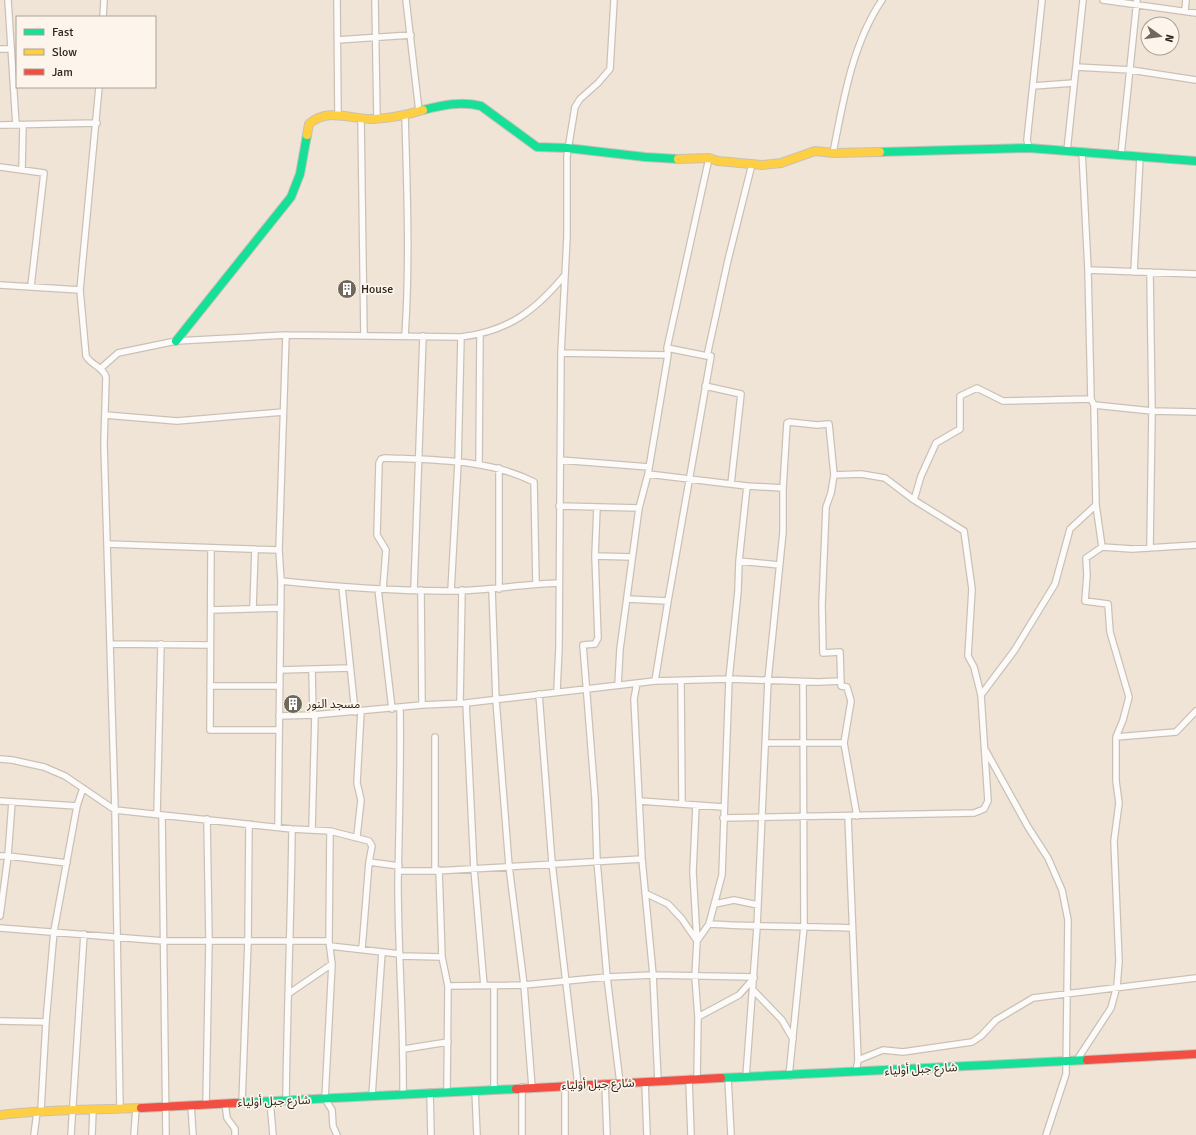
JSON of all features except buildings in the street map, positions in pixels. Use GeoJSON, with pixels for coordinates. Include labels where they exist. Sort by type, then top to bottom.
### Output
{"type":"FeatureCollection","features":[{"type":"Feature","properties":{"kind":"main road"},"geometry":{"type":"LineString","coordinates":[[176,341],[291,197],[300,174],[309,124],[318,117],[338,115],[361,119],[377,118],[405,115],[458,104],[474,104],[481,106],[517,134],[537,146],[544,148],[567,148],[645,157],[688,159],[709,158],[718,161],[762,165],[781,163],[815,151],[833,153],[1029,148],[1196,161]]}},
{"type":"Feature","properties":{"kind":"main road","name":"شارع جبل أولياء"},"geometry":{"type":"LineString","coordinates":[[0,1115],[39,1111],[206,1105],[403,1095],[522,1087],[789,1076],[1196,1054]]}},
{"type":"Feature","properties":{"kind":"street"},"geometry":{"type":"LineString","coordinates":[[8,0],[16,125]]}},
{"type":"Feature","properties":{"kind":"street"},"geometry":{"type":"LineString","coordinates":[[103,16],[104,0]]}},
{"type":"Feature","properties":{"kind":"street"},"geometry":{"type":"LineString","coordinates":[[337,0],[338,115]]}},
{"type":"Feature","properties":{"kind":"street"},"geometry":{"type":"LineString","coordinates":[[375,0],[377,118]]}},
{"type":"Feature","properties":{"kind":"street"},"geometry":{"type":"LineString","coordinates":[[406,0],[419,111]]}},
{"type":"Feature","properties":{"kind":"street"},"geometry":{"type":"LineString","coordinates":[[557,691],[561,353],[567,148],[575,108],[580,99],[598,83],[610,69],[614,0]]}},
{"type":"Feature","properties":{"kind":"street"},"geometry":{"type":"LineString","coordinates":[[833,153],[845,92],[867,25],[882,0]]}},
{"type":"Feature","properties":{"kind":"street"},"geometry":{"type":"LineString","coordinates":[[1029,148],[1027,140],[1042,0]]}},
{"type":"Feature","properties":{"kind":"street"},"geometry":{"type":"LineString","coordinates":[[1067,151],[1083,0]]}},
{"type":"Feature","properties":{"kind":"street"},"geometry":{"type":"LineString","coordinates":[[1103,0],[1137,2],[1196,12]]}},
{"type":"Feature","properties":{"kind":"street"},"geometry":{"type":"LineString","coordinates":[[1185,11],[1186,0]]}},
{"type":"Feature","properties":{"kind":"street"},"geometry":{"type":"LineString","coordinates":[[1121,155],[1137,2]]}},
{"type":"Feature","properties":{"kind":"street"},"geometry":{"type":"LineString","coordinates":[[10,34],[16,34]]}},
{"type":"Feature","properties":{"kind":"street"},"geometry":{"type":"LineString","coordinates":[[337,40],[411,35]]}},
{"type":"Feature","properties":{"kind":"street"},"geometry":{"type":"LineString","coordinates":[[0,49],[11,49]]}},
{"type":"Feature","properties":{"kind":"street"},"geometry":{"type":"LineString","coordinates":[[1076,67],[1131,70],[1196,80]]}},
{"type":"Feature","properties":{"kind":"street"},"geometry":{"type":"LineString","coordinates":[[1033,86],[1074,83]]}},
{"type":"Feature","properties":{"kind":"street"},"geometry":{"type":"LineString","coordinates":[[99,88],[97,123],[80,290],[86,356],[90,363],[100,369],[106,377],[105,415],[107,544],[118,938],[120,1109]]}},
{"type":"Feature","properties":{"kind":"street"},"geometry":{"type":"LineString","coordinates":[[405,115],[409,231],[409,283],[405,336]]}},
{"type":"Feature","properties":{"kind":"street"},"geometry":{"type":"LineString","coordinates":[[361,119],[364,336]]}},
{"type":"Feature","properties":{"kind":"street"},"geometry":{"type":"LineString","coordinates":[[0,125],[97,123]]}},
{"type":"Feature","properties":{"kind":"street"},"geometry":{"type":"LineString","coordinates":[[22,170],[23,125]]}},
{"type":"Feature","properties":{"kind":"street"},"geometry":{"type":"LineString","coordinates":[[1082,151],[1088,270],[1091,399],[1094,405],[1096,505],[1102,547]]}},
{"type":"Feature","properties":{"kind":"street"},"geometry":{"type":"LineString","coordinates":[[1134,272],[1140,157]]}},
{"type":"Feature","properties":{"kind":"street"},"geometry":{"type":"LineString","coordinates":[[618,685],[620,649],[638,508],[648,474],[668,355],[667,348],[709,158]]}},
{"type":"Feature","properties":{"kind":"street"},"geometry":{"type":"LineString","coordinates":[[707,356],[728,260],[752,164]]}},
{"type":"Feature","properties":{"kind":"street"},"geometry":{"type":"LineString","coordinates":[[0,167],[42,172],[44,176],[30,286]]}},
{"type":"Feature","properties":{"kind":"street"},"geometry":{"type":"LineString","coordinates":[[1088,270],[1196,274]]}},
{"type":"Feature","properties":{"kind":"street"},"geometry":{"type":"LineString","coordinates":[[1150,272],[1152,411],[1150,548]]}},
{"type":"Feature","properties":{"kind":"street"},"geometry":{"type":"LineString","coordinates":[[100,369],[118,353],[176,341],[286,335],[460,336],[480,334],[502,327],[532,310],[549,294],[564,275]]}},
{"type":"Feature","properties":{"kind":"street"},"geometry":{"type":"LineString","coordinates":[[0,285],[80,290]]}},
{"type":"Feature","properties":{"kind":"street"},"geometry":{"type":"LineString","coordinates":[[479,464],[480,334]]}},
{"type":"Feature","properties":{"kind":"street"},"geometry":{"type":"LineString","coordinates":[[278,827],[281,608],[279,550],[286,335]]}},
{"type":"Feature","properties":{"kind":"street"},"geometry":{"type":"LineString","coordinates":[[414,590],[423,336]]}},
{"type":"Feature","properties":{"kind":"street"},"geometry":{"type":"LineString","coordinates":[[451,591],[458,463],[460,336]]}},
{"type":"Feature","properties":{"kind":"street"},"geometry":{"type":"LineString","coordinates":[[655,681],[711,356],[667,348]]}},
{"type":"Feature","properties":{"kind":"street"},"geometry":{"type":"LineString","coordinates":[[561,353],[668,355]]}},
{"type":"Feature","properties":{"kind":"street"},"geometry":{"type":"LineString","coordinates":[[705,386],[742,394],[731,484]]}},
{"type":"Feature","properties":{"kind":"street"},"geometry":{"type":"LineString","coordinates":[[914,500],[921,476],[936,444],[960,429],[960,396],[977,388],[1003,401],[1091,399]]}},
{"type":"Feature","properties":{"kind":"street"},"geometry":{"type":"LineString","coordinates":[[1094,405],[1152,411],[1196,412]]}},
{"type":"Feature","properties":{"kind":"street"},"geometry":{"type":"LineString","coordinates":[[105,415],[154,421],[177,421],[283,412]]}},
{"type":"Feature","properties":{"kind":"street"},"geometry":{"type":"LineString","coordinates":[[746,1077],[754,991],[768,680],[783,532],[783,488],[787,423],[789,422],[817,425],[829,424],[834,475],[831,493],[826,507],[822,605],[823,654],[840,652],[841,686],[847,687],[851,701],[844,743],[856,816]]}},
{"type":"Feature","properties":{"kind":"street"},"geometry":{"type":"LineString","coordinates":[[392,709],[380,589],[386,550],[377,536],[379,463],[381,459],[479,464],[499,468],[534,482],[536,490],[536,584]]}},
{"type":"Feature","properties":{"kind":"street"},"geometry":{"type":"LineString","coordinates":[[560,460],[649,467]]}},
{"type":"Feature","properties":{"kind":"street"},"geometry":{"type":"LineString","coordinates":[[499,468],[499,589]]}},
{"type":"Feature","properties":{"kind":"street"},"geometry":{"type":"LineString","coordinates":[[648,474],[747,486],[783,488]]}},
{"type":"Feature","properties":{"kind":"street"},"geometry":{"type":"LineString","coordinates":[[723,818],[974,813],[987,806],[988,801],[981,695],[974,667],[968,656],[972,589],[964,531],[914,500],[885,478],[861,474],[834,475]]}},
{"type":"Feature","properties":{"kind":"street"},"geometry":{"type":"LineString","coordinates":[[697,941],[709,924],[722,875],[723,807],[729,679],[747,486]]}},
{"type":"Feature","properties":{"kind":"street"},"geometry":{"type":"LineString","coordinates":[[981,695],[1014,651],[1055,584],[1070,529],[1096,505]]}},
{"type":"Feature","properties":{"kind":"street"},"geometry":{"type":"LineString","coordinates":[[559,506],[638,508]]}},
{"type":"Feature","properties":{"kind":"street"},"geometry":{"type":"LineString","coordinates":[[597,507],[595,556],[598,638],[595,644],[583,645],[595,798],[597,861],[607,977],[620,1083]]}},
{"type":"Feature","properties":{"kind":"street"},"geometry":{"type":"LineString","coordinates":[[107,544],[279,550]]}},
{"type":"Feature","properties":{"kind":"street"},"geometry":{"type":"LineString","coordinates":[[1077,1060],[1111,1008],[1117,986],[1119,961],[1114,841],[1119,803],[1116,781],[1116,737],[1123,720],[1129,697],[1110,632],[1108,604],[1085,600],[1087,575],[1086,558],[1102,547],[1150,548],[1196,545]]}},
{"type":"Feature","properties":{"kind":"street"},"geometry":{"type":"LineString","coordinates":[[211,548],[210,730],[279,730]]}},
{"type":"Feature","properties":{"kind":"street"},"geometry":{"type":"LineString","coordinates":[[253,608],[255,549]]}},
{"type":"Feature","properties":{"kind":"street"},"geometry":{"type":"LineString","coordinates":[[595,556],[632,557]]}},
{"type":"Feature","properties":{"kind":"street"},"geometry":{"type":"LineString","coordinates":[[739,561],[779,565]]}},
{"type":"Feature","properties":{"kind":"street"},"geometry":{"type":"LineString","coordinates":[[281,581],[342,587],[451,591],[499,589],[536,584],[559,583]]}},
{"type":"Feature","properties":{"kind":"street"},"geometry":{"type":"LineString","coordinates":[[342,587],[350,668],[358,712],[357,783],[361,800],[357,836]]}},
{"type":"Feature","properties":{"kind":"street"},"geometry":{"type":"LineString","coordinates":[[492,589],[496,700],[509,866],[524,984],[532,1087]]}},
{"type":"Feature","properties":{"kind":"street"},"geometry":{"type":"LineString","coordinates":[[421,590],[422,705]]}},
{"type":"Feature","properties":{"kind":"street"},"geometry":{"type":"LineString","coordinates":[[462,590],[463,703],[474,869],[484,986]]}},
{"type":"Feature","properties":{"kind":"street"},"geometry":{"type":"LineString","coordinates":[[627,599],[668,601]]}},
{"type":"Feature","properties":{"kind":"street"},"geometry":{"type":"LineString","coordinates":[[211,610],[281,608]]}},
{"type":"Feature","properties":{"kind":"street"},"geometry":{"type":"LineString","coordinates":[[110,644],[210,645]]}},
{"type":"Feature","properties":{"kind":"street"},"geometry":{"type":"LineString","coordinates":[[161,644],[159,815],[164,941],[164,1107],[166,1135]]}},
{"type":"Feature","properties":{"kind":"street"},"geometry":{"type":"LineString","coordinates":[[280,670],[350,668]]}},
{"type":"Feature","properties":{"kind":"street"},"geometry":{"type":"LineString","coordinates":[[312,669],[314,715],[312,830]]}},
{"type":"Feature","properties":{"kind":"street"},"geometry":{"type":"LineString","coordinates":[[279,716],[358,712],[422,705],[496,700],[557,691],[655,681],[729,679],[803,682],[842,681]]}},
{"type":"Feature","properties":{"kind":"street"},"geometry":{"type":"LineString","coordinates":[[681,680],[682,804]]}},
{"type":"Feature","properties":{"kind":"street"},"geometry":{"type":"LineString","coordinates":[[789,1076],[804,926],[803,682]]}},
{"type":"Feature","properties":{"kind":"street"},"geometry":{"type":"LineString","coordinates":[[637,683],[634,699],[642,859],[653,975],[658,1081]]}},
{"type":"Feature","properties":{"kind":"street"},"geometry":{"type":"LineString","coordinates":[[210,686],[279,686]]}},
{"type":"Feature","properties":{"kind":"street"},"geometry":{"type":"LineString","coordinates":[[539,694],[552,863],[567,980],[578,1085]]}},
{"type":"Feature","properties":{"kind":"street"},"geometry":{"type":"LineString","coordinates":[[400,707],[399,868],[400,955],[404,1049],[403,1095]]}},
{"type":"Feature","properties":{"kind":"street"},"geometry":{"type":"LineString","coordinates":[[1116,737],[1176,732],[1196,711]]}},
{"type":"Feature","properties":{"kind":"street"},"geometry":{"type":"LineString","coordinates":[[435,737],[437,870],[442,957],[448,986],[447,1091]]}},
{"type":"Feature","properties":{"kind":"street"},"geometry":{"type":"LineString","coordinates":[[765,743],[844,743]]}},
{"type":"Feature","properties":{"kind":"street"},"geometry":{"type":"LineString","coordinates":[[985,748],[1028,827],[1048,858],[1062,890],[1068,920],[1066,1074],[1046,1135]]}},
{"type":"Feature","properties":{"kind":"street"},"geometry":{"type":"LineString","coordinates":[[0,759],[44,767],[65,776],[115,810],[292,829],[330,831],[357,836],[371,843],[368,862],[362,949]]}},
{"type":"Feature","properties":{"kind":"street"},"geometry":{"type":"LineString","coordinates":[[34,1135],[39,1111],[54,931],[77,806],[83,788]]}},
{"type":"Feature","properties":{"kind":"street"},"geometry":{"type":"LineString","coordinates":[[0,801],[77,806]]}},
{"type":"Feature","properties":{"kind":"street"},"geometry":{"type":"LineString","coordinates":[[640,801],[723,807]]}},
{"type":"Feature","properties":{"kind":"street"},"geometry":{"type":"LineString","coordinates":[[0,916],[8,856],[12,802]]}},
{"type":"Feature","properties":{"kind":"street"},"geometry":{"type":"LineString","coordinates":[[691,1135],[693,1080],[698,1017],[694,977],[697,941],[693,872],[696,805]]}},
{"type":"Feature","properties":{"kind":"street"},"geometry":{"type":"LineString","coordinates":[[848,816],[851,928],[858,1060],[856,1072]]}},
{"type":"Feature","properties":{"kind":"street"},"geometry":{"type":"LineString","coordinates":[[206,1105],[209,941],[208,819]]}},
{"type":"Feature","properties":{"kind":"street"},"geometry":{"type":"LineString","coordinates":[[242,1103],[248,941],[249,824]]}},
{"type":"Feature","properties":{"kind":"street"},"geometry":{"type":"LineString","coordinates":[[286,1100],[288,994],[291,941],[292,829]]}},
{"type":"Feature","properties":{"kind":"street"},"geometry":{"type":"LineString","coordinates":[[330,831],[330,944],[332,964],[326,1099],[332,1110],[333,1126],[337,1135]]}},
{"type":"Feature","properties":{"kind":"street"},"geometry":{"type":"LineString","coordinates":[[0,856],[67,863]]}},
{"type":"Feature","properties":{"kind":"street"},"geometry":{"type":"LineString","coordinates":[[368,862],[399,868],[437,870],[642,859]]}},
{"type":"Feature","properties":{"kind":"street"},"geometry":{"type":"LineString","coordinates":[[645,892],[668,904],[682,919],[697,941]]}},
{"type":"Feature","properties":{"kind":"street"},"geometry":{"type":"LineString","coordinates":[[715,904],[734,900],[758,905]]}},
{"type":"Feature","properties":{"kind":"street"},"geometry":{"type":"LineString","coordinates":[[709,924],[757,927],[804,926],[851,928]]}},
{"type":"Feature","properties":{"kind":"street"},"geometry":{"type":"LineString","coordinates":[[0,928],[54,931],[164,941],[291,941],[330,944],[400,955],[442,957]]}},
{"type":"Feature","properties":{"kind":"street"},"geometry":{"type":"LineString","coordinates":[[71,1135],[84,934]]}},
{"type":"Feature","properties":{"kind":"street"},"geometry":{"type":"LineString","coordinates":[[372,1096],[382,952]]}},
{"type":"Feature","properties":{"kind":"street"},"geometry":{"type":"LineString","coordinates":[[288,994],[332,964]]}},
{"type":"Feature","properties":{"kind":"street"},"geometry":{"type":"LineString","coordinates":[[448,986],[494,986],[653,975],[754,978]]}},
{"type":"Feature","properties":{"kind":"street"},"geometry":{"type":"LineString","coordinates":[[698,1017],[740,995],[754,978]]}},
{"type":"Feature","properties":{"kind":"street"},"geometry":{"type":"LineString","coordinates":[[858,1060],[883,1050],[903,1052],[972,1042],[981,1036],[996,1020],[1033,998],[1117,986],[1196,978]]}},
{"type":"Feature","properties":{"kind":"street"},"geometry":{"type":"LineString","coordinates":[[494,986],[494,1089]]}},
{"type":"Feature","properties":{"kind":"street"},"geometry":{"type":"LineString","coordinates":[[754,991],[782,1020],[793,1039]]}},
{"type":"Feature","properties":{"kind":"street"},"geometry":{"type":"LineString","coordinates":[[0,1021],[46,1022]]}},
{"type":"Feature","properties":{"kind":"street"},"geometry":{"type":"LineString","coordinates":[[404,1049],[448,1042]]}},
{"type":"Feature","properties":{"kind":"street"},"geometry":{"type":"LineString","coordinates":[[728,1078],[732,1135]]}},
{"type":"Feature","properties":{"kind":"street"},"geometry":{"type":"LineString","coordinates":[[645,1082],[647,1135]]}},
{"type":"Feature","properties":{"kind":"street"},"geometry":{"type":"LineString","coordinates":[[605,1083],[607,1135]]}},
{"type":"Feature","properties":{"kind":"street"},"geometry":{"type":"LineString","coordinates":[[565,1085],[565,1135]]}},
{"type":"Feature","properties":{"kind":"street"},"geometry":{"type":"LineString","coordinates":[[522,1087],[522,1135]]}},
{"type":"Feature","properties":{"kind":"street"},"geometry":{"type":"LineString","coordinates":[[476,1090],[477,1135]]}},
{"type":"Feature","properties":{"kind":"street"},"geometry":{"type":"LineString","coordinates":[[430,1092],[431,1135]]}},
{"type":"Feature","properties":{"kind":"street"},"geometry":{"type":"LineString","coordinates":[[270,1101],[273,1135]]}},
{"type":"Feature","properties":{"kind":"street"},"geometry":{"type":"LineString","coordinates":[[225,1103],[228,1118],[235,1129],[235,1135]]}},
{"type":"Feature","properties":{"kind":"street"},"geometry":{"type":"LineString","coordinates":[[191,1105],[193,1135]]}},
{"type":"Feature","properties":{"kind":"street"},"geometry":{"type":"LineString","coordinates":[[134,1135],[136,1108]]}},
{"type":"Feature","properties":{"kind":"street"},"geometry":{"type":"LineString","coordinates":[[92,1135],[93,1110]]}},
{"type":"Feature","properties":{"kind":"traffic: fast"},"geometry":{"type":"LineString","coordinates":[[423,110],[452,104],[481,106],[537,147],[567,148],[645,157],[678,159]]}},
{"type":"Feature","properties":{"kind":"traffic: fast"},"geometry":{"type":"LineString","coordinates":[[176,341],[291,197],[300,174],[307,135]]}},
{"type":"Feature","properties":{"kind":"traffic: fast"},"geometry":{"type":"LineString","coordinates":[[880,152],[1029,148],[1196,161]]}},
{"type":"Feature","properties":{"kind":"traffic: fast"},"geometry":{"type":"LineString","coordinates":[[721,1078],[1087,1060]]}},
{"type":"Feature","properties":{"kind":"traffic: fast"},"geometry":{"type":"LineString","coordinates":[[236,1103],[516,1089]]}},
{"type":"Feature","properties":{"kind":"traffic: slow"},"geometry":{"type":"LineString","coordinates":[[307,135],[309,124],[324,116],[332,115],[374,119],[399,116],[423,110]]}},
{"type":"Feature","properties":{"kind":"traffic: slow"},"geometry":{"type":"LineString","coordinates":[[678,159],[709,158],[718,161],[762,165],[781,163],[815,151],[833,153],[880,152]]}},
{"type":"Feature","properties":{"kind":"traffic: slow"},"geometry":{"type":"LineString","coordinates":[[0,1115],[53,1111],[141,1108]]}},
{"type":"Feature","properties":{"kind":"traffic: jam"},"geometry":{"type":"LineString","coordinates":[[1087,1060],[1196,1054]]}},
{"type":"Feature","properties":{"kind":"traffic: jam"},"geometry":{"type":"LineString","coordinates":[[516,1089],[721,1078]]}},
{"type":"Feature","properties":{"kind":"traffic: jam"},"geometry":{"type":"LineString","coordinates":[[141,1108],[236,1103]]}},
{"type":"Feature","properties":{"kind":"place","name":"House"},"geometry":{"type":"Point","coordinates":[347,289]}},
{"type":"Feature","properties":{"kind":"place","name":"مسجد النور"},"geometry":{"type":"Point","coordinates":[293,704]}}]}
